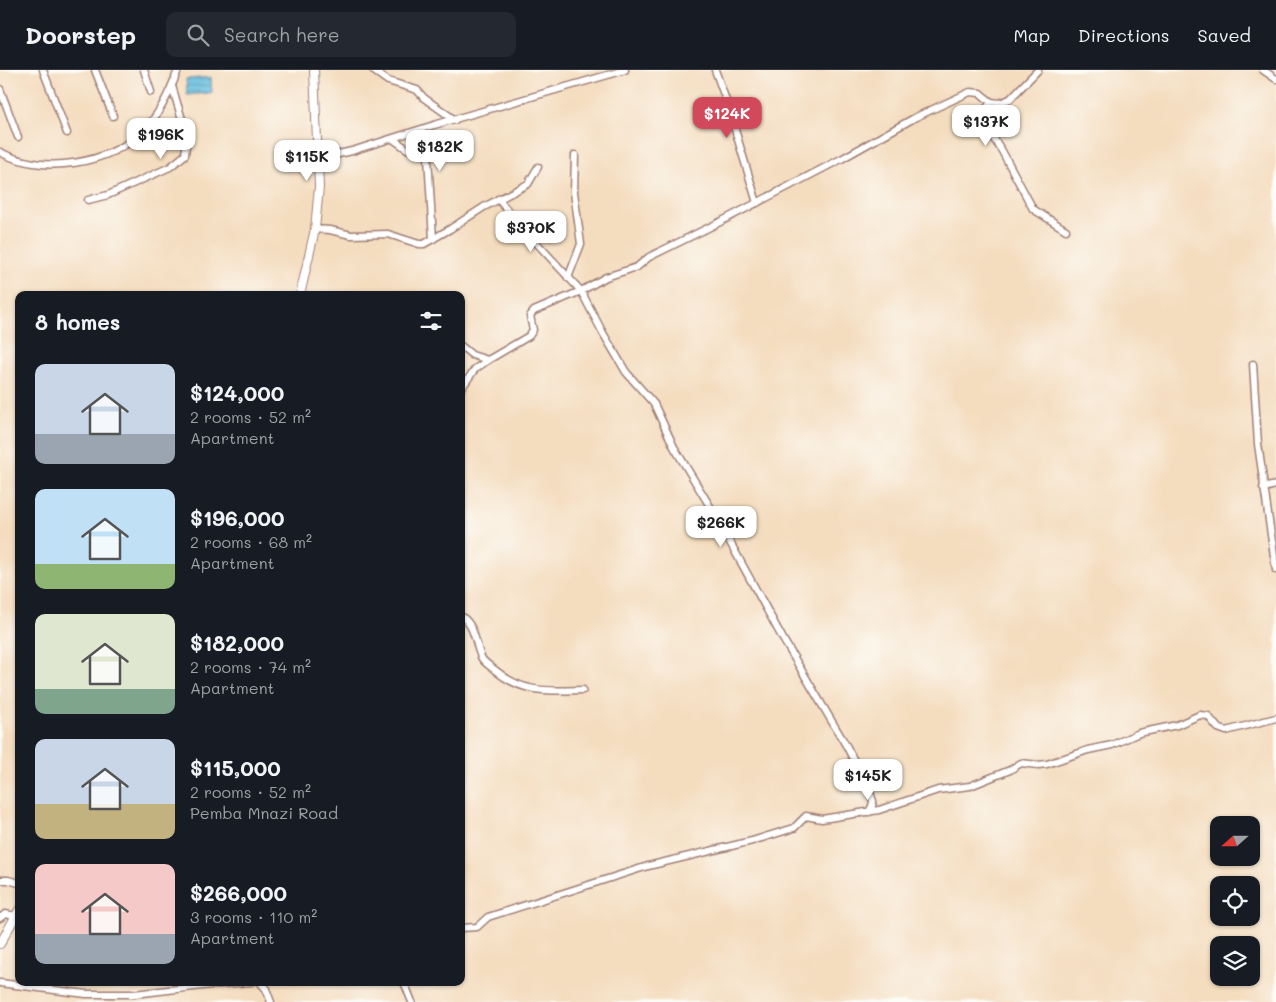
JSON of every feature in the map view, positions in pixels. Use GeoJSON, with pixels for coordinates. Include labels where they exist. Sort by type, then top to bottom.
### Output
{"type":"FeatureCollection","features":[{"type":"Feature","properties":{"kind":"main road"},"geometry":{"type":"LineString","coordinates":[[301,291],[315,229],[319,187],[314,70]]}},
{"type":"Feature","properties":{"kind":"main road"},"geometry":{"type":"LineString","coordinates":[[0,944],[15,917]]}},
{"type":"Feature","properties":{"kind":"street"},"geometry":{"type":"LineString","coordinates":[[43,70],[67,133]]}},
{"type":"Feature","properties":{"kind":"street"},"geometry":{"type":"LineString","coordinates":[[95,70],[113,116]]}},
{"type":"Feature","properties":{"kind":"street"},"geometry":{"type":"LineString","coordinates":[[144,70],[151,92]]}},
{"type":"Feature","properties":{"kind":"street"},"geometry":{"type":"LineString","coordinates":[[0,152],[9,157],[33,163],[65,164],[82,162],[118,150],[134,139],[152,121],[160,110],[178,70]]}},
{"type":"Feature","properties":{"kind":"street"},"geometry":{"type":"LineString","coordinates":[[317,159],[336,156],[625,70]]}},
{"type":"Feature","properties":{"kind":"street"},"geometry":{"type":"LineString","coordinates":[[715,70],[727,103],[757,203]]}},
{"type":"Feature","properties":{"kind":"street"},"geometry":{"type":"LineString","coordinates":[[465,383],[475,369],[529,336],[533,330],[530,316],[534,311],[581,291],[606,277],[637,268],[649,257],[757,203],[916,117],[970,92],[980,93],[992,102],[1000,103],[1010,99],[1024,82],[1038,70]]}},
{"type":"Feature","properties":{"kind":"street"},"geometry":{"type":"LineString","coordinates":[[1263,70],[1276,78]]}},
{"type":"Feature","properties":{"kind":"street"},"geometry":{"type":"LineString","coordinates":[[374,71],[388,81],[417,90],[424,98],[455,120]]}},
{"type":"Feature","properties":{"kind":"street"},"geometry":{"type":"LineString","coordinates":[[88,200],[108,195],[170,167],[185,155],[187,136],[172,86]]}},
{"type":"Feature","properties":{"kind":"street"},"geometry":{"type":"LineString","coordinates":[[0,89],[18,137]]}},
{"type":"Feature","properties":{"kind":"street"},"geometry":{"type":"LineString","coordinates":[[992,102],[982,118],[983,125],[1002,151],[1033,209],[1066,230]]}},
{"type":"Feature","properties":{"kind":"street"},"geometry":{"type":"LineString","coordinates":[[393,139],[406,149],[424,151],[428,157],[433,239]]}},
{"type":"Feature","properties":{"kind":"street"},"geometry":{"type":"LineString","coordinates":[[568,278],[581,244],[574,192],[575,155]]}},
{"type":"Feature","properties":{"kind":"street"},"geometry":{"type":"LineString","coordinates":[[315,229],[351,235],[388,234],[424,244],[498,198],[528,184],[538,167]]}},
{"type":"Feature","properties":{"kind":"street"},"geometry":{"type":"LineString","coordinates":[[498,198],[581,291],[626,372],[654,404],[674,447],[714,513],[783,639],[847,748],[872,796],[872,806],[869,812]]}},
{"type":"Feature","properties":{"kind":"street"},"geometry":{"type":"LineString","coordinates":[[465,349],[472,355],[488,360]]}},
{"type":"Feature","properties":{"kind":"street"},"geometry":{"type":"LineString","coordinates":[[1253,364],[1254,402],[1263,488],[1276,570]]}},
{"type":"Feature","properties":{"kind":"street"},"geometry":{"type":"LineString","coordinates":[[1263,488],[1276,485]]}},
{"type":"Feature","properties":{"kind":"street"},"geometry":{"type":"LineString","coordinates":[[465,618],[470,626],[482,659],[512,682],[525,688],[540,691],[583,690]]}},
{"type":"Feature","properties":{"kind":"street"},"geometry":{"type":"LineString","coordinates":[[465,628],[470,626]]}},
{"type":"Feature","properties":{"kind":"street"},"geometry":{"type":"LineString","coordinates":[[465,928],[475,927],[488,917],[583,888],[640,868],[761,839],[794,828],[806,816],[822,819],[888,808],[946,788],[970,786],[1010,770],[1021,763],[1047,764],[1088,750],[1112,745],[1139,733],[1177,725],[1200,715],[1208,716],[1218,728],[1226,731],[1276,718]]}},
{"type":"Feature","properties":{"kind":"street"},"geometry":{"type":"LineString","coordinates":[[0,880],[15,882]]}},
{"type":"Feature","properties":{"kind":"street"},"geometry":{"type":"LineString","coordinates":[[0,918],[5,914],[15,913]]}},
{"type":"Feature","properties":{"kind":"street"},"geometry":{"type":"LineString","coordinates":[[0,982],[15,984]]}},
{"type":"Feature","properties":{"kind":"street"},"geometry":{"type":"LineString","coordinates":[[29,986],[86,994],[134,994],[196,986]]}},
{"type":"Feature","properties":{"kind":"street"},"geometry":{"type":"LineString","coordinates":[[263,986],[271,1002]]}},
{"type":"Feature","properties":{"kind":"street"},"geometry":{"type":"LineString","coordinates":[[406,986],[412,1002]]}},
{"type":"Feature","properties":{"kind":"street"},"geometry":{"type":"LineString","coordinates":[[134,994],[140,1002]]}},
{"type":"Feature","properties":{"kind":"water"},"geometry":{"type":"Polygon","coordinates":[[[211,77],[212,93],[187,95],[186,79],[211,77]]]}}]}
